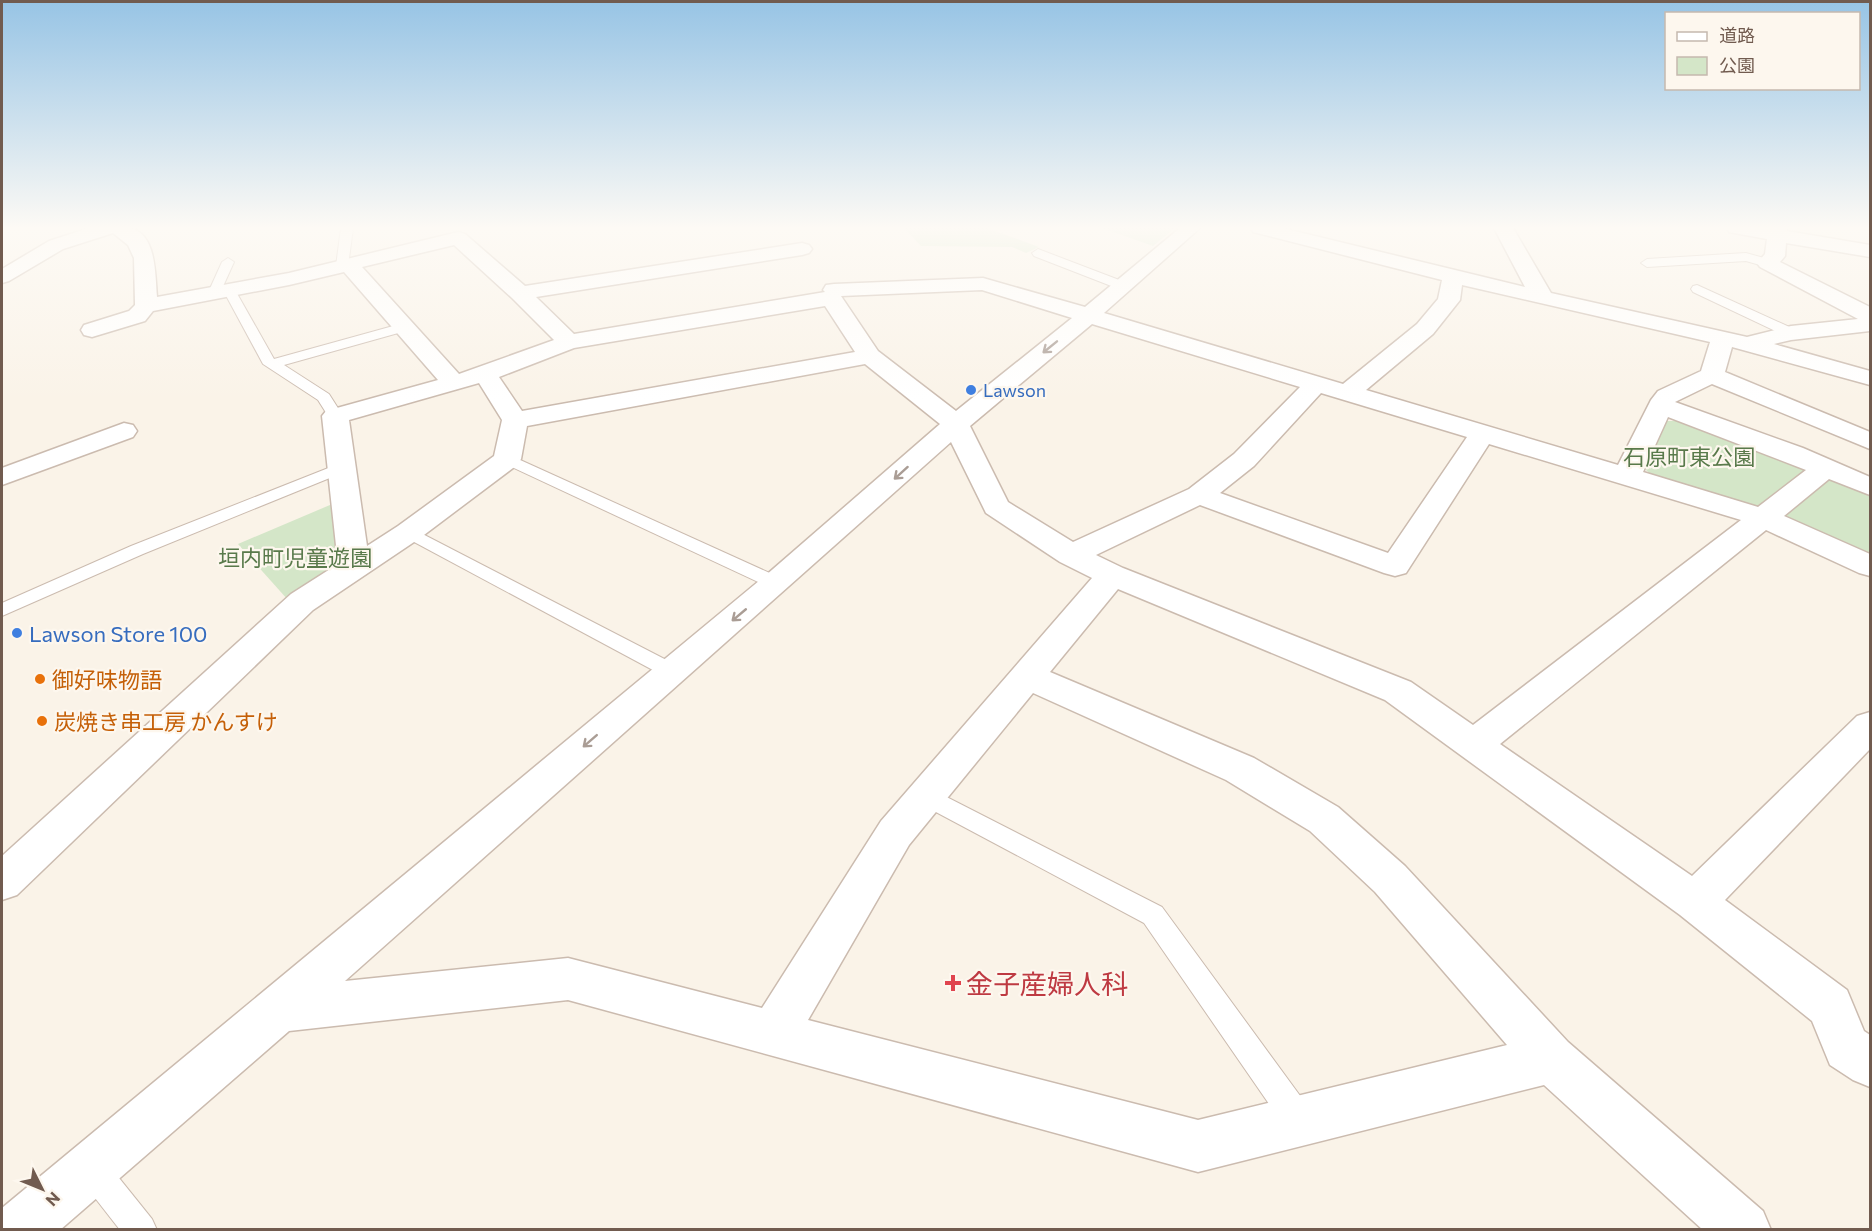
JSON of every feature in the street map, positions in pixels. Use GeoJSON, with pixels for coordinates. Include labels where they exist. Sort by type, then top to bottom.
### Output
{"type":"FeatureCollection","features":[{"type":"Feature","properties":{"kind":"street"},"geometry":{"type":"LineString","coordinates":[[145,285],[146,306]]}},
{"type":"Feature","properties":{"kind":"street"},"geometry":{"type":"LineString","coordinates":[[92,330],[137,316],[146,306],[252,285]]}},
{"type":"Feature","properties":{"kind":"street"},"geometry":{"type":"LineString","coordinates":[[365,285],[404,327],[470,379],[515,420]]}},
{"type":"Feature","properties":{"kind":"street"},"geometry":{"type":"LineString","coordinates":[[512,285],[569,342]]}},
{"type":"Feature","properties":{"kind":"street"},"geometry":{"type":"LineString","coordinates":[[520,293],[646,285]]}},
{"type":"Feature","properties":{"kind":"street"},"geometry":{"type":"LineString","coordinates":[[354,568],[335,416],[470,379],[569,342],[782,285]]}},
{"type":"Feature","properties":{"kind":"street"},"geometry":{"type":"LineString","coordinates":[[827,285],[870,356],[956,424],[996,507],[1071,555],[1112,575],[1398,691],[1695,902],[1830,1006],[1848,1048],[1870,1063]]}},
{"type":"Feature","properties":{"kind":"street"},"geometry":{"type":"LineString","coordinates":[[988,285],[1762,517],[1870,566]]}},
{"type":"Feature","properties":{"kind":"street"},"geometry":{"type":"LineString","coordinates":[[1346,394],[1425,328],[1449,300],[1452,285]]}},
{"type":"Feature","properties":{"kind":"street"},"geometry":{"type":"LineString","coordinates":[[1491,285],[1723,337],[1870,378]]}},
{"type":"Feature","properties":{"kind":"street"},"geometry":{"type":"LineString","coordinates":[[1535,285],[1543,297]]}},
{"type":"Feature","properties":{"kind":"street"},"geometry":{"type":"LineString","coordinates":[[1811,285],[1870,316]]}},
{"type":"Feature","properties":{"kind":"street"},"geometry":{"type":"LineString","coordinates":[[18,1230],[776,583],[956,424],[1123,286]]}},
{"type":"Feature","properties":{"kind":"street"},"geometry":{"type":"LineString","coordinates":[[1747,344],[1791,333],[1870,324]]}},
{"type":"Feature","properties":{"kind":"street"},"geometry":{"type":"LineString","coordinates":[[1712,375],[1723,337]]}},
{"type":"Feature","properties":{"kind":"street"},"geometry":{"type":"LineString","coordinates":[[515,420],[870,356]]}},
{"type":"Feature","properties":{"kind":"street"},"geometry":{"type":"LineString","coordinates":[[1627,476],[1660,405],[1667,396],[1712,375],[1870,441]]}},
{"type":"Feature","properties":{"kind":"street"},"geometry":{"type":"LineString","coordinates":[[1071,555],[1199,495],[1244,460],[1315,385]]}},
{"type":"Feature","properties":{"kind":"street"},"geometry":{"type":"LineString","coordinates":[[1660,405],[1793,454],[1870,488]]}},
{"type":"Feature","properties":{"kind":"street"},"geometry":{"type":"LineString","coordinates":[[2,882],[302,602],[409,532],[507,459],[515,420]]}},
{"type":"Feature","properties":{"kind":"street"},"geometry":{"type":"LineString","coordinates":[[2,477],[124,431]]}},
{"type":"Feature","properties":{"kind":"street"},"geometry":{"type":"LineString","coordinates":[[1199,495],[1395,566],[1482,435]]}},
{"type":"Feature","properties":{"kind":"street"},"geometry":{"type":"LineString","coordinates":[[1474,744],[1826,468]]}},
{"type":"Feature","properties":{"kind":"street"},"geometry":{"type":"LineString","coordinates":[[773,1034],[895,833],[1112,575]]}},
{"type":"Feature","properties":{"kind":"street"},"geometry":{"type":"LineString","coordinates":[[1029,676],[1240,769],[1324,819],[1390,879],[1551,1059],[1744,1230]]}},
{"type":"Feature","properties":{"kind":"street"},"geometry":{"type":"LineString","coordinates":[[1695,902],[1870,726]]}},
{"type":"Feature","properties":{"kind":"street"},"geometry":{"type":"LineString","coordinates":[[278,1010],[568,979],[1198,1146],[1551,1059]]}},
{"type":"Feature","properties":{"kind":"lane"},"geometry":{"type":"LineString","coordinates":[[223,285],[222,292],[267,361],[324,397],[335,416]]}},
{"type":"Feature","properties":{"kind":"lane"},"geometry":{"type":"LineString","coordinates":[[1697,289],[1791,333]]}},
{"type":"Feature","properties":{"kind":"lane"},"geometry":{"type":"LineString","coordinates":[[272,364],[404,327]]}},
{"type":"Feature","properties":{"kind":"lane"},"geometry":{"type":"LineString","coordinates":[[507,459],[776,583]]}},
{"type":"Feature","properties":{"kind":"lane"},"geometry":{"type":"LineString","coordinates":[[2,610],[137,549],[341,468]]}},
{"type":"Feature","properties":{"kind":"lane"},"geometry":{"type":"LineString","coordinates":[[409,532],[671,671]]}},
{"type":"Feature","properties":{"kind":"lane"},"geometry":{"type":"LineString","coordinates":[[927,796],[1153,915],[1299,1122]]}},
{"type":"Feature","properties":{"kind":"lane"},"geometry":{"type":"LineString","coordinates":[[91,1168],[141,1230]]}},
{"type":"Feature","properties":{"kind":"green space","name":"石原町東公園"},"geometry":{"type":"Polygon","coordinates":[[[1665,421],[1684,421],[1870,491],[1870,560],[1794,525],[1656,479],[1646,470],[1665,421]]]}},
{"type":"Feature","properties":{"kind":"green space","name":"垣内町児童遊園"},"geometry":{"type":"Polygon","coordinates":[[[337,502],[344,570],[288,600],[238,544],[337,502]]]}},
{"type":"Feature","properties":{"kind":"place","name":"Lawson"},"geometry":{"type":"Point","coordinates":[971,390]}},
{"type":"Feature","properties":{"kind":"place","name":"Lawson Store 100"},"geometry":{"type":"Point","coordinates":[17,633]}},
{"type":"Feature","properties":{"kind":"place","name":"御好味物語"},"geometry":{"type":"Point","coordinates":[40,679]}},
{"type":"Feature","properties":{"kind":"place","name":"炭焼き串工房 かんすけ"},"geometry":{"type":"Point","coordinates":[42,721]}},
{"type":"Feature","properties":{"kind":"place","name":"金子産婦人科"},"geometry":{"type":"Point","coordinates":[953,983]}}]}
